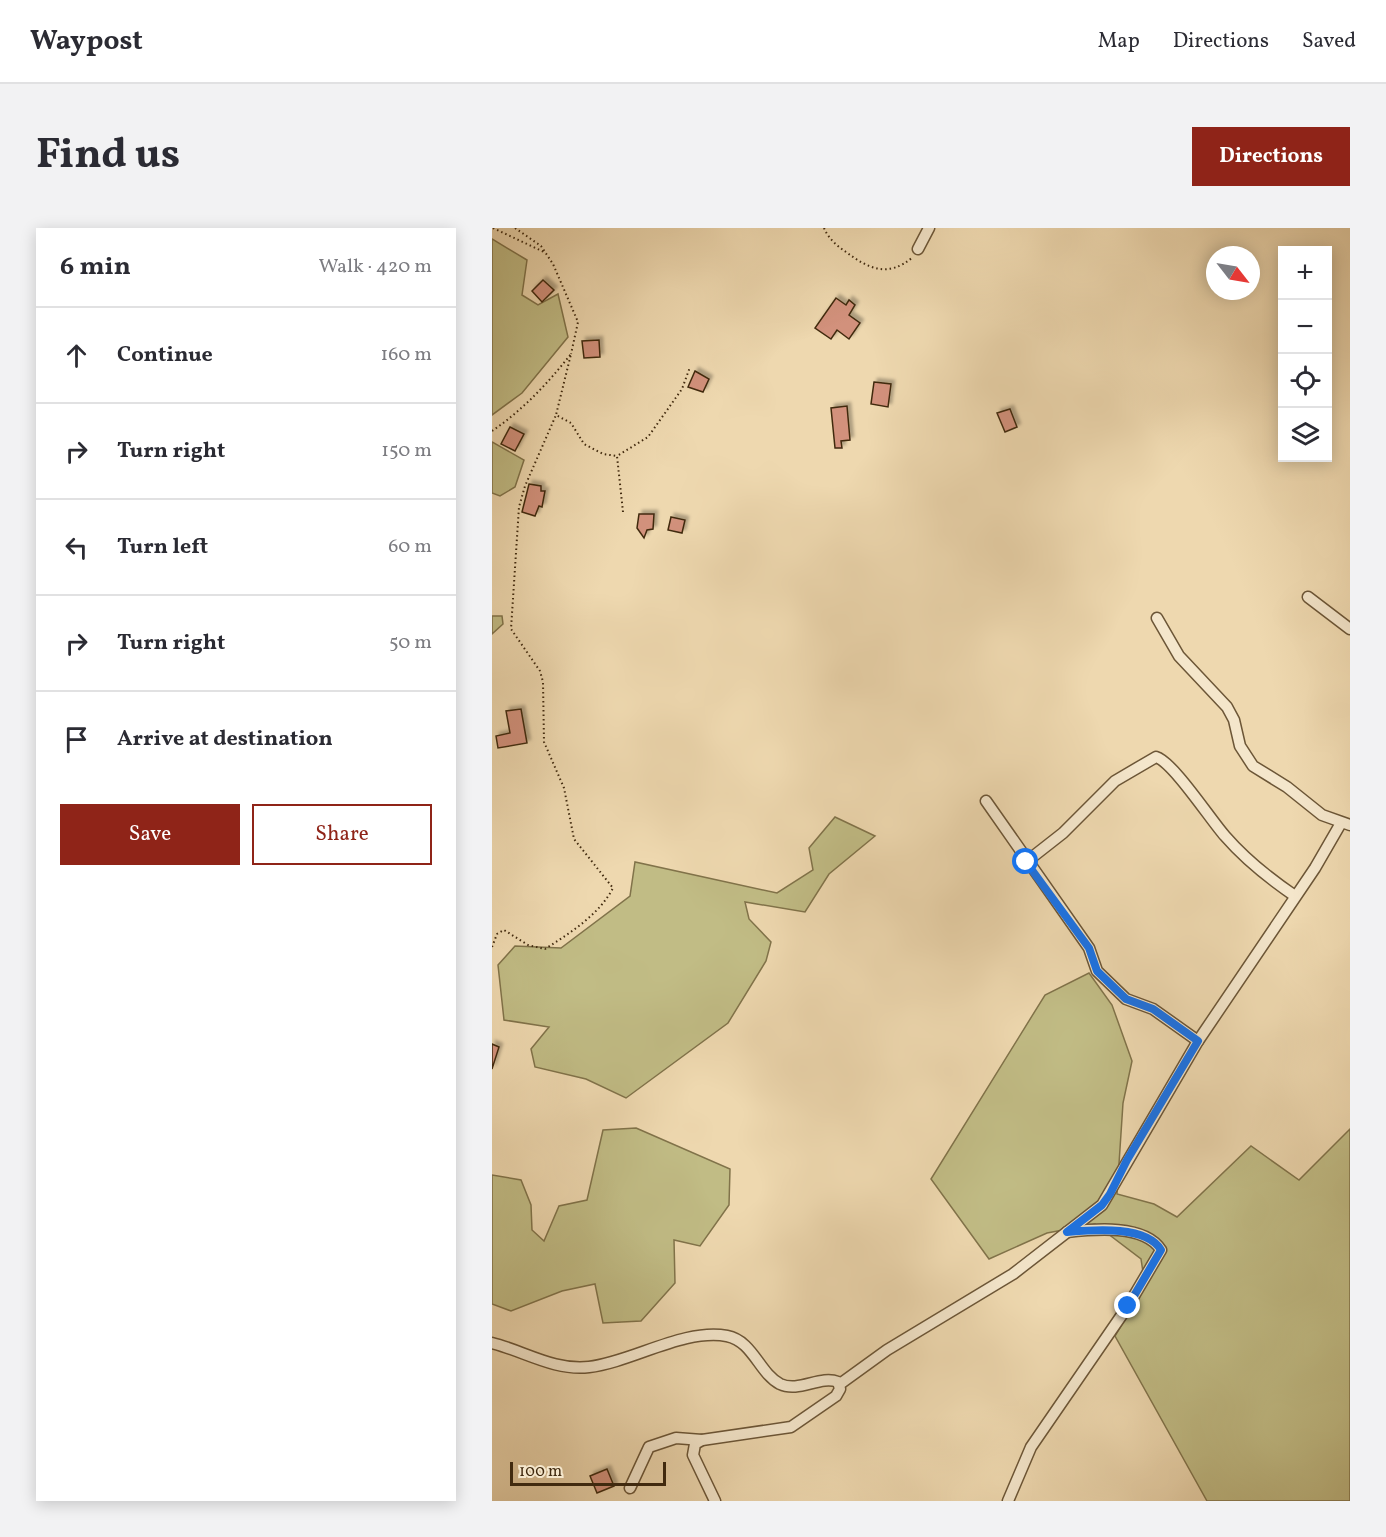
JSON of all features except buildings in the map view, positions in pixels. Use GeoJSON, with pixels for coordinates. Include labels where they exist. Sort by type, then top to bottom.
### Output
{"type":"FeatureCollection","features":[{"type":"Feature","properties":{"kind":"street"},"geometry":{"type":"LineString","coordinates":[[918,249],[929,228]]}},
{"type":"Feature","properties":{"kind":"street"},"geometry":{"type":"LineString","coordinates":[[1308,597],[1350,629]]}},
{"type":"Feature","properties":{"kind":"street"},"geometry":{"type":"LineString","coordinates":[[630,1488],[649,1447],[676,1438],[702,1440],[791,1427],[836,1396],[840,1384],[887,1350],[1013,1274],[1102,1205],[1198,1041],[1346,824],[1322,815],[1287,787],[1253,766],[1240,746],[1234,720],[1227,707],[1179,656],[1157,618]]}},
{"type":"Feature","properties":{"kind":"street"},"geometry":{"type":"LineString","coordinates":[[1026,862],[1063,833],[1115,781],[1155,757],[1177,774],[1226,838],[1270,878],[1295,896]]}},
{"type":"Feature","properties":{"kind":"street"},"geometry":{"type":"LineString","coordinates":[[986,801],[1026,862],[1089,948],[1097,971],[1126,999],[1153,1009],[1198,1041]]}},
{"type":"Feature","properties":{"kind":"street"},"geometry":{"type":"LineString","coordinates":[[1008,1501],[1031,1447],[1128,1306],[1161,1250],[1157,1243],[1126,1231],[1067,1232]]}},
{"type":"Feature","properties":{"kind":"street"},"geometry":{"type":"LineString","coordinates":[[492,1343],[558,1365],[587,1367],[634,1357],[685,1340],[726,1336],[740,1342],[773,1379],[783,1385],[791,1387],[828,1380],[840,1384]]}},
{"type":"Feature","properties":{"kind":"street"},"geometry":{"type":"LineString","coordinates":[[702,1440],[695,1444],[693,1455],[715,1501]]}},
{"type":"Feature","properties":{"kind":"path"},"geometry":{"type":"LineString","coordinates":[[493,228],[547,253]]}},
{"type":"Feature","properties":{"kind":"path"},"geometry":{"type":"LineString","coordinates":[[492,947],[496,934],[504,930],[528,945],[545,949],[584,922],[608,897],[613,888],[574,839],[564,788],[544,742],[543,682],[540,671],[511,630],[519,507],[525,486],[556,415],[578,322],[547,253],[536,241],[515,228]]}},
{"type":"Feature","properties":{"kind":"path"},"geometry":{"type":"LineString","coordinates":[[824,228],[838,246],[870,269],[883,270],[904,262],[918,249]]}},
{"type":"Feature","properties":{"kind":"path"},"geometry":{"type":"LineString","coordinates":[[492,431],[533,397],[571,354]]}},
{"type":"Feature","properties":{"kind":"path"},"geometry":{"type":"LineString","coordinates":[[556,415],[571,423],[584,444],[595,451],[617,456],[648,437],[682,389],[690,367]]}},
{"type":"Feature","properties":{"kind":"path"},"geometry":{"type":"LineString","coordinates":[[617,456],[623,512]]}},
{"type":"Feature","properties":{"kind":"shaded area"},"geometry":{"type":"Polygon","coordinates":[[[492,239],[527,260],[522,295],[538,305],[558,294],[568,337],[522,393],[492,415],[492,239]]]}},
{"type":"Feature","properties":{"kind":"shaded area"},"geometry":{"type":"Polygon","coordinates":[[[492,442],[524,460],[515,487],[500,496],[492,493],[492,442]]]}},
{"type":"Feature","properties":{"kind":"shaded area"},"geometry":{"type":"Polygon","coordinates":[[[492,616],[502,616],[503,624],[492,634],[492,616]]]}},
{"type":"Feature","properties":{"kind":"shaded area"},"geometry":{"type":"Polygon","coordinates":[[[835,817],[875,836],[829,874],[805,912],[745,902],[749,919],[771,942],[766,961],[728,1023],[626,1098],[586,1079],[535,1067],[531,1049],[549,1027],[504,1020],[498,965],[515,946],[561,948],[630,896],[635,862],[777,893],[813,870],[809,848],[835,817]]]}},
{"type":"Feature","properties":{"kind":"shaded area"},"geometry":{"type":"Polygon","coordinates":[[[1089,973],[1112,1005],[1132,1061],[1123,1103],[1117,1194],[1154,1204],[1177,1217],[1251,1146],[1299,1180],[1350,1129],[1350,1501],[1207,1501],[1115,1336],[1145,1285],[1141,1259],[1095,1224],[1047,1233],[989,1259],[931,1179],[1045,995],[1089,973]]]}},
{"type":"Feature","properties":{"kind":"shaded area"},"geometry":{"type":"Polygon","coordinates":[[[636,1128],[730,1169],[729,1205],[700,1246],[674,1240],[675,1283],[641,1321],[603,1323],[595,1284],[562,1291],[511,1311],[492,1304],[492,1175],[521,1180],[531,1205],[532,1230],[544,1241],[559,1206],[587,1200],[603,1130],[636,1128]]]}},
{"type":"Feature","properties":{"kind":"route"},"geometry":{"type":"LineString","coordinates":[[1026,862],[1089,948],[1097,971],[1126,999],[1153,1009],[1198,1041],[1127,1160],[1110,1194],[1102,1205],[1067,1232],[1126,1231],[1157,1243],[1161,1250],[1158,1259],[1128,1306]]}}]}
